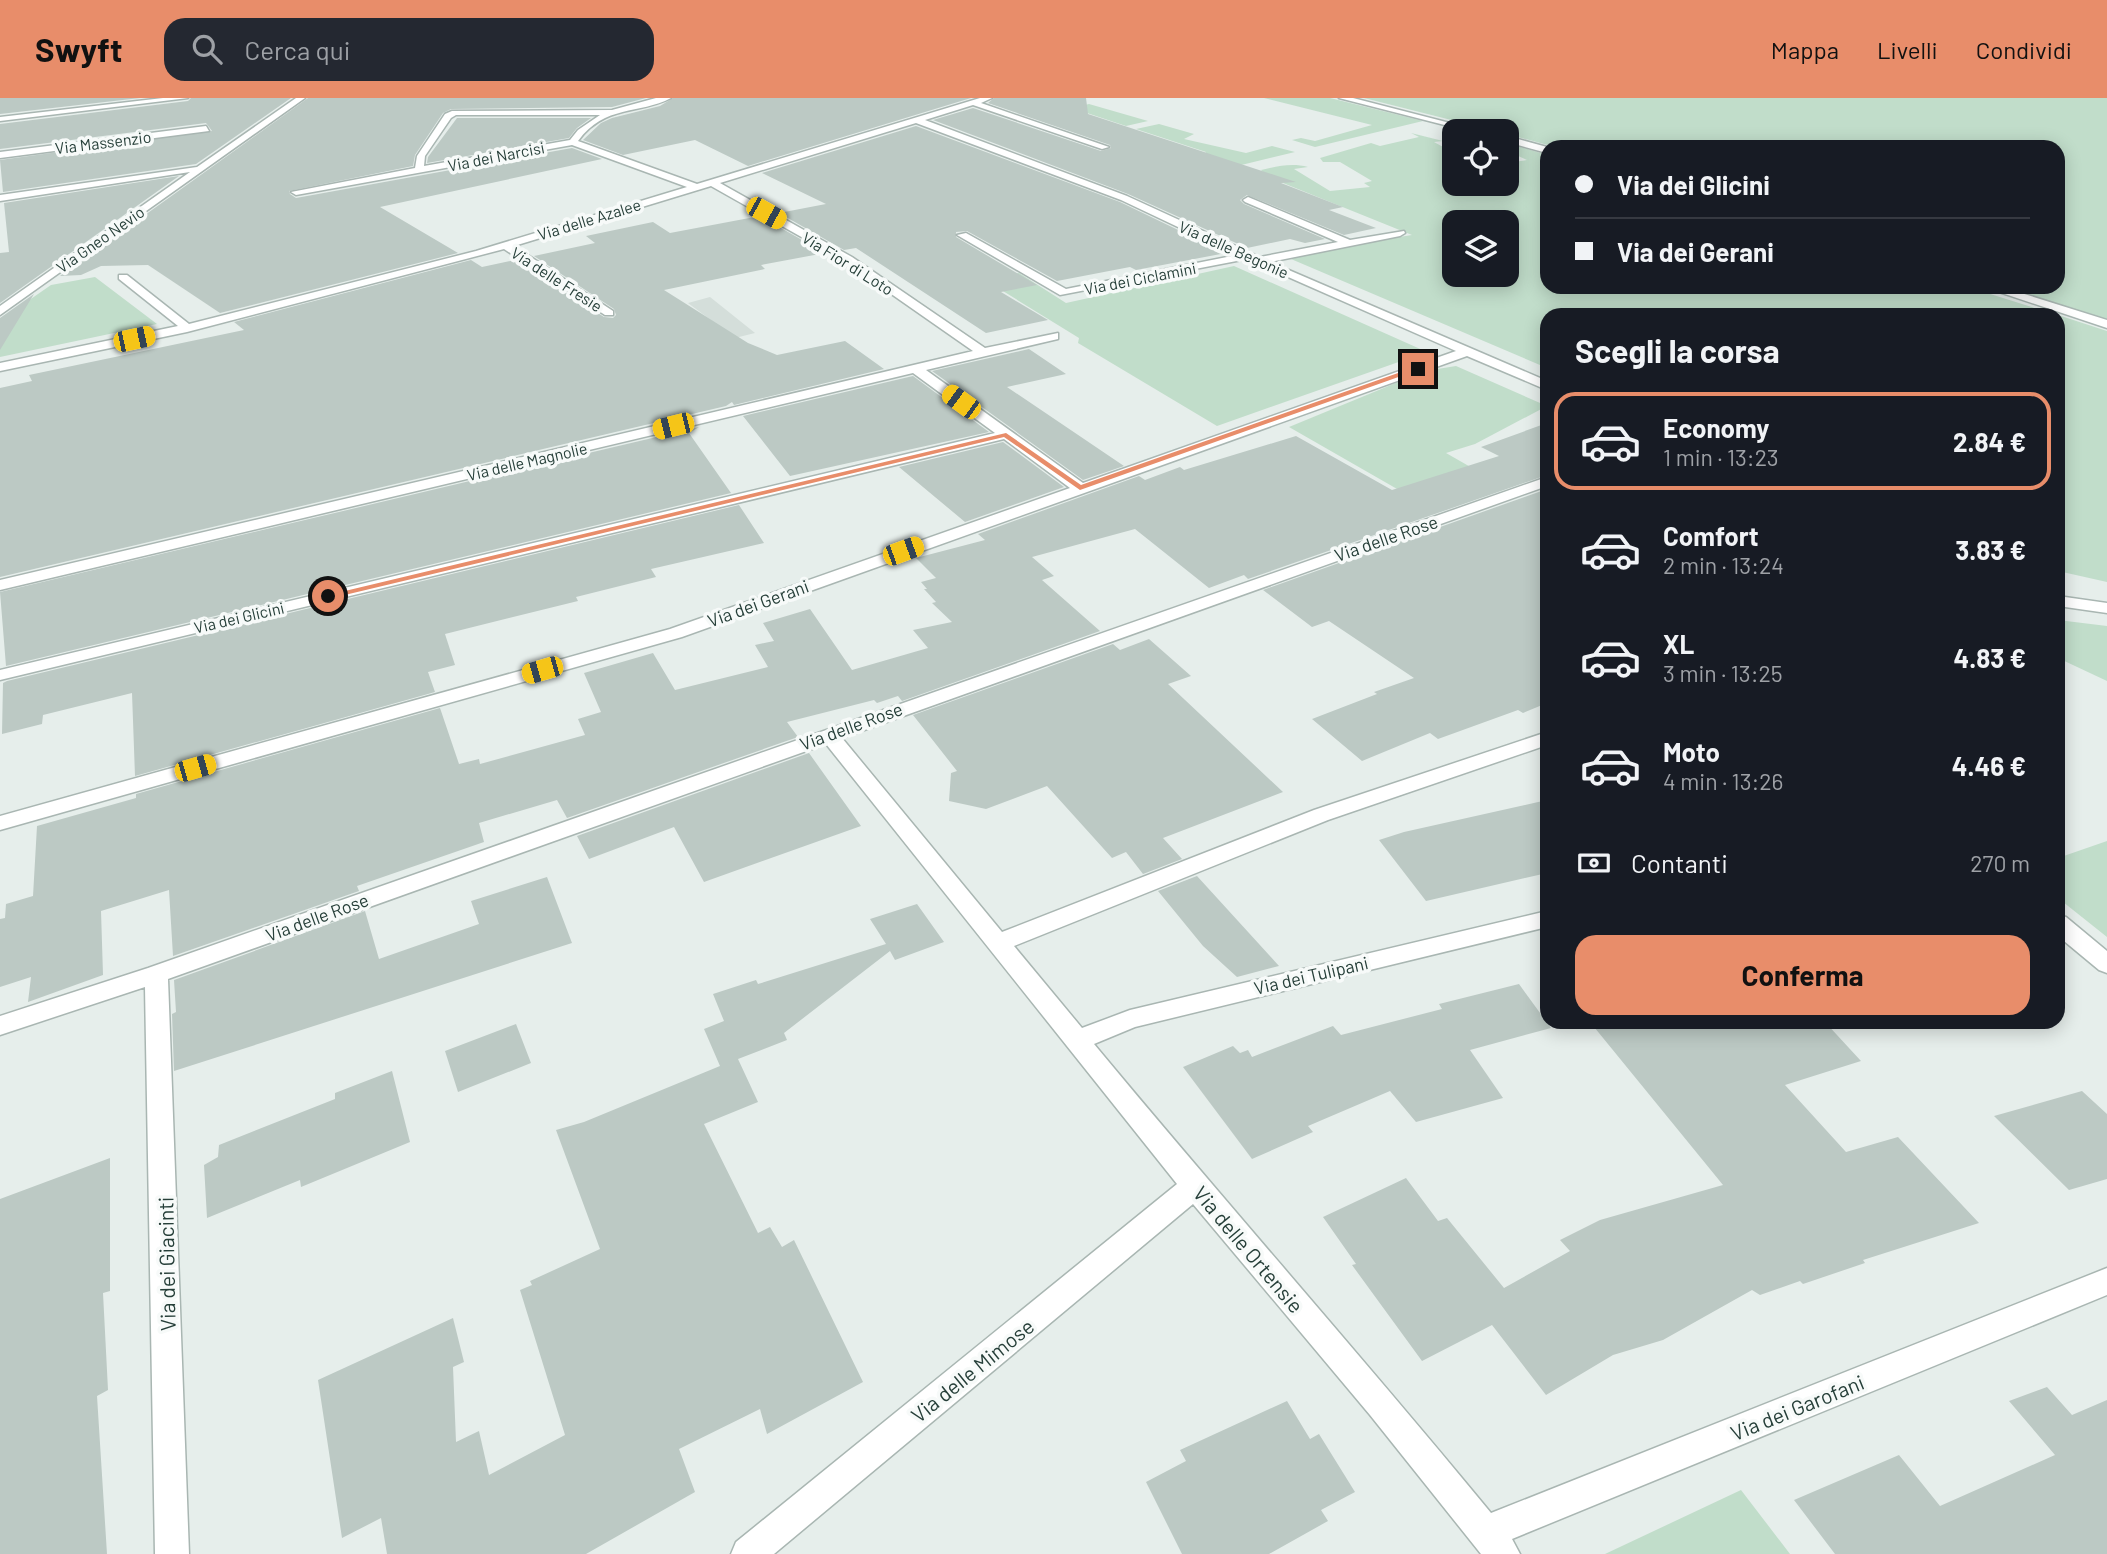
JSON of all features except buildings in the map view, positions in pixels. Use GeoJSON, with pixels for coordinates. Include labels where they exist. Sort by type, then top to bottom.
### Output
{"type":"FeatureCollection","features":[{"type":"Feature","properties":{"kind":"street"},"geometry":{"type":"LineString","coordinates":[[0,119],[108,102],[184,98]]}},
{"type":"Feature","properties":{"kind":"street","name":"Via Gneo Nevio"},"geometry":{"type":"LineString","coordinates":[[0,311],[300,98]]}},
{"type":"Feature","properties":{"kind":"street"},"geometry":{"type":"LineString","coordinates":[[667,98],[614,112],[597,120],[573,142],[697,187]]}},
{"type":"Feature","properties":{"kind":"street","name":"Via delle Azalee"},"geometry":{"type":"LineString","coordinates":[[0,367],[187,328],[505,246],[988,98]]}},
{"type":"Feature","properties":{"kind":"street"},"geometry":{"type":"LineString","coordinates":[[1343,98],[1442,122]]}},
{"type":"Feature","properties":{"kind":"street"},"geometry":{"type":"LineString","coordinates":[[975,103],[1105,147]]}},
{"type":"Feature","properties":{"kind":"street","name":"Via dei Narcisi"},"geometry":{"type":"LineString","coordinates":[[419,171],[421,156],[448,116],[455,113],[614,112]]}},
{"type":"Feature","properties":{"kind":"street","name":"Via delle Begonie"},"geometry":{"type":"LineString","coordinates":[[917,120],[1124,198],[1253,258],[1540,383]]}},
{"type":"Feature","properties":{"kind":"street","name":"Via Massenzio"},"geometry":{"type":"LineString","coordinates":[[0,155],[206,129]]}},
{"type":"Feature","properties":{"kind":"street","name":"Via dei Narcisi"},"geometry":{"type":"LineString","coordinates":[[296,192],[573,142]]}},
{"type":"Feature","properties":{"kind":"street"},"geometry":{"type":"LineString","coordinates":[[1519,142],[1540,148]]}},
{"type":"Feature","properties":{"kind":"street"},"geometry":{"type":"LineString","coordinates":[[0,198],[200,169]]}},
{"type":"Feature","properties":{"kind":"street","name":"Via Fior di Loto"},"geometry":{"type":"LineString","coordinates":[[711,182],[848,259],[981,351]]}},
{"type":"Feature","properties":{"kind":"street"},"geometry":{"type":"LineString","coordinates":[[1248,200],[1347,242]]}},
{"type":"Feature","properties":{"kind":"street","name":"Via dei Ciclamini"},"geometry":{"type":"LineString","coordinates":[[962,235],[1064,293],[1400,233]]}},
{"type":"Feature","properties":{"kind":"street","name":"Via delle Fresie"},"geometry":{"type":"LineString","coordinates":[[505,246],[609,313]]}},
{"type":"Feature","properties":{"kind":"street"},"geometry":{"type":"LineString","coordinates":[[123,277],[187,328]]}},
{"type":"Feature","properties":{"kind":"street"},"geometry":{"type":"LineString","coordinates":[[2012,294],[2056,308]]}},
{"type":"Feature","properties":{"kind":"street"},"geometry":{"type":"LineString","coordinates":[[2065,311],[2107,324]]}},
{"type":"Feature","properties":{"kind":"street","name":"Via delle Magnolie"},"geometry":{"type":"LineString","coordinates":[[0,585],[916,369],[981,351],[1054,336]]}},
{"type":"Feature","properties":{"kind":"street","name":"Via dei Gerani"},"geometry":{"type":"LineString","coordinates":[[0,822],[676,633],[1468,351]]}},
{"type":"Feature","properties":{"kind":"street"},"geometry":{"type":"LineString","coordinates":[[916,369],[1080,488]]}},
{"type":"Feature","properties":{"kind":"street","name":"Via dei Glicini"},"geometry":{"type":"LineString","coordinates":[[0,675],[1006,435]]}},
{"type":"Feature","properties":{"kind":"street","name":"Via delle Rose"},"geometry":{"type":"LineString","coordinates":[[0,1026],[156,974],[1540,483]]}},
{"type":"Feature","properties":{"kind":"street"},"geometry":{"type":"LineString","coordinates":[[2065,602],[2107,608]]}},
{"type":"Feature","properties":{"kind":"street","name":"Via delle Ortensie"},"geometry":{"type":"LineString","coordinates":[[829,734],[1195,1186],[1495,1543]]}},
{"type":"Feature","properties":{"kind":"street"},"geometry":{"type":"LineString","coordinates":[[997,943],[1321,815],[1540,740]]}},
{"type":"Feature","properties":{"kind":"street","name":"Via dei Tulipani"},"geometry":{"type":"LineString","coordinates":[[1078,1040],[1130,1019],[1540,921]]}},
{"type":"Feature","properties":{"kind":"street"},"geometry":{"type":"LineString","coordinates":[[2065,929],[2107,964]]}},
{"type":"Feature","properties":{"kind":"street","name":"Via dei Giacinti"},"geometry":{"type":"LineString","coordinates":[[156,974],[163,1127],[172,1554]]}},
{"type":"Feature","properties":{"kind":"street","name":"Via delle Mimose"},"geometry":{"type":"LineString","coordinates":[[748,1554],[1195,1186]]}},
{"type":"Feature","properties":{"kind":"street","name":"Via dei Garofani"},"geometry":{"type":"LineString","coordinates":[[1495,1543],[2107,1281]]}},
{"type":"Feature","properties":{"kind":"shaded area"},"geometry":{"type":"Polygon","coordinates":[[[710,297],[755,333],[735,338],[688,303],[710,297]]]}},
{"type":"Feature","properties":{"kind":"green space"},"geometry":{"type":"Polygon","coordinates":[[[1264,98],[1330,98],[1423,121],[1315,147],[1292,140],[1301,138],[1315,141],[1372,125],[1264,98]]]}},
{"type":"Feature","properties":{"kind":"green space"},"geometry":{"type":"Polygon","coordinates":[[[1364,98],[2107,98],[2107,322],[2013,294],[2065,294],[2065,140],[1540,140],[1540,143],[1519,137],[1519,119],[1447,119],[1364,98]]]}},
{"type":"Feature","properties":{"kind":"green space"},"geometry":{"type":"Polygon","coordinates":[[[1089,104],[1148,121],[1126,126],[1072,108],[1089,104]]]}},
{"type":"Feature","properties":{"kind":"green space"},"geometry":{"type":"Polygon","coordinates":[[[1159,124],[1194,134],[1184,139],[1246,153],[1272,146],[1295,152],[1188,178],[1206,152],[1136,129],[1159,124]]]}},
{"type":"Feature","properties":{"kind":"green space"},"geometry":{"type":"Polygon","coordinates":[[[1411,133],[1442,141],[1434,142],[1442,146],[1442,196],[1519,196],[1519,161],[1527,160],[1519,156],[1519,147],[1540,153],[1540,294],[1990,294],[2035,308],[1540,308],[1540,365],[1291,259],[1349,245],[1412,235],[1268,177],[1261,170],[1302,166],[1308,167],[1294,169],[1330,191],[1370,187],[1364,183],[1372,181],[1340,162],[1323,162],[1320,158],[1371,143],[1380,146],[1419,137],[1411,133]]]}},
{"type":"Feature","properties":{"kind":"green space"},"geometry":{"type":"Polygon","coordinates":[[[1234,266],[1427,352],[1217,426],[1078,343],[1079,338],[985,280],[1019,273],[1066,303],[1234,266]]]}},
{"type":"Feature","properties":{"kind":"green space"},"geometry":{"type":"Polygon","coordinates":[[[95,277],[157,324],[0,357],[0,331],[25,303],[51,285],[95,277]]]}},
{"type":"Feature","properties":{"kind":"green space"},"geometry":{"type":"Polygon","coordinates":[[[2065,317],[2107,331],[2107,582],[2065,573],[2065,317]]]}},
{"type":"Feature","properties":{"kind":"green space"},"geometry":{"type":"Polygon","coordinates":[[[1456,366],[1540,403],[1540,410],[1475,444],[1446,453],[1502,485],[1432,509],[1289,427],[1425,371],[1456,366]]]}},
{"type":"Feature","properties":{"kind":"green space"},"geometry":{"type":"Polygon","coordinates":[[[2065,621],[2107,626],[2107,681],[2065,661],[2065,621]]]}},
{"type":"Feature","properties":{"kind":"green space"},"geometry":{"type":"Polygon","coordinates":[[[2107,841],[2107,937],[2065,904],[2065,856],[2107,841]]]}},
{"type":"Feature","properties":{"kind":"green space"},"geometry":{"type":"Polygon","coordinates":[[[1741,1490],[1790,1554],[1605,1554],[1741,1490]]]}},
{"type":"Feature","properties":{"kind":"route"},"geometry":{"type":"LineString","coordinates":[[328,596],[1006,435],[1080,488],[1418,369]]}}]}
